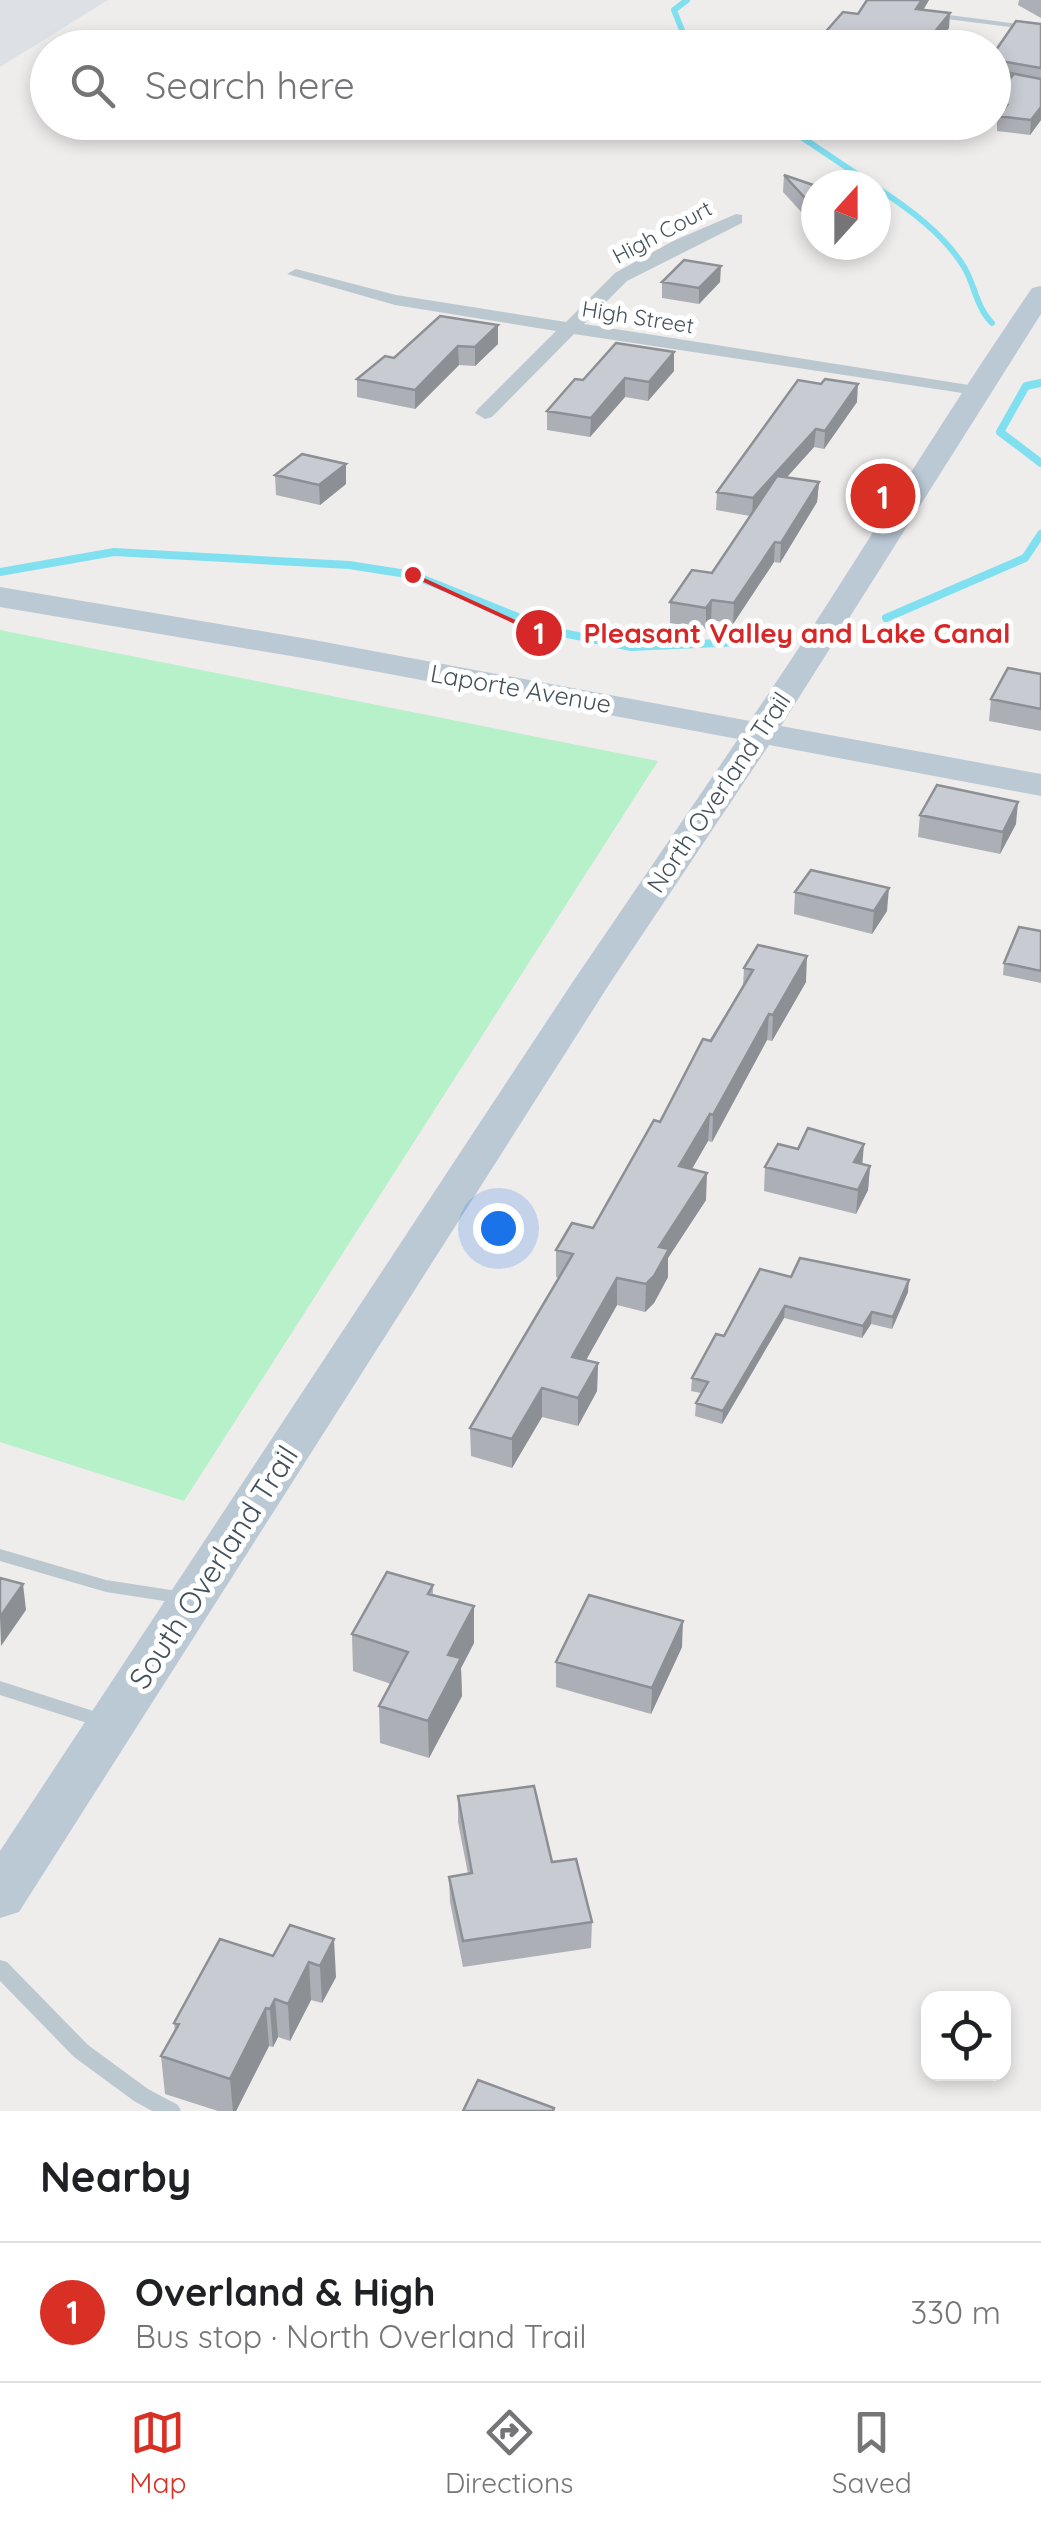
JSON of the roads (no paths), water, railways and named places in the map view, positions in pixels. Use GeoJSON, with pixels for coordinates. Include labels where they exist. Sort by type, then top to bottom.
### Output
{"type":"FeatureCollection","features":[{"type":"Feature","properties":{"kind":"main road","name":"North Overland Trail"},"geometry":{"type":"LineString","coordinates":[[426,1238],[834,622],[975,392],[1041,294]]}},
{"type":"Feature","properties":{"kind":"main road","name":"Laporte Avenue"},"geometry":{"type":"LineString","coordinates":[[0,597],[1041,785]]}},
{"type":"Feature","properties":{"kind":"main road","name":"South Overland Trail"},"geometry":{"type":"LineString","coordinates":[[0,1896],[426,1238]]}},
{"type":"Feature","properties":{"kind":"street","name":"High Court"},"geometry":{"type":"LineString","coordinates":[[485,413],[609,288],[646,261],[736,219]]}},
{"type":"Feature","properties":{"kind":"street","name":"High Street"},"geometry":{"type":"LineString","coordinates":[[296,274],[395,300],[975,392]]}},
{"type":"Feature","properties":{"kind":"lane"},"geometry":{"type":"LineString","coordinates":[[934,15],[1041,29]]}},
{"type":"Feature","properties":{"kind":"lane"},"geometry":{"type":"LineString","coordinates":[[0,1555],[106,1586],[192,1599]]}},
{"type":"Feature","properties":{"kind":"lane"},"geometry":{"type":"LineString","coordinates":[[0,1688],[111,1724]]}},
{"type":"Feature","properties":{"kind":"lane"},"geometry":{"type":"LineString","coordinates":[[0,1968],[81,2051],[141,2095],[172,2111]]}},
{"type":"Feature","properties":{"kind":"waterway"},"geometry":{"type":"LineString","coordinates":[[682,30],[674,10],[687,0]]}},
{"type":"Feature","properties":{"kind":"waterway"},"geometry":{"type":"LineString","coordinates":[[806,140],[851,170]]}},
{"type":"Feature","properties":{"kind":"waterway"},"geometry":{"type":"LineString","coordinates":[[891,198],[946,244],[964,267],[982,310],[992,323]]}},
{"type":"Feature","properties":{"kind":"waterway"},"geometry":{"type":"LineString","coordinates":[[1041,383],[1026,386],[1000,432],[1041,463]]}},
{"type":"Feature","properties":{"kind":"waterway"},"geometry":{"type":"LineString","coordinates":[[886,618],[1025,558],[1041,534]]}},
{"type":"Feature","properties":{"kind":"waterway"},"geometry":{"type":"LineString","coordinates":[[0,572],[114,552],[349,565],[413,575],[553,631],[631,647],[764,641]]}},
{"type":"Feature","properties":{"kind":"place","name":"Overland & High"},"geometry":{"type":"Point","coordinates":[883,496]}},
{"type":"Feature","properties":{"kind":"place","name":"Pleasant Valley and Lake Canal"},"geometry":{"type":"Point","coordinates":[413,575]}}]}
